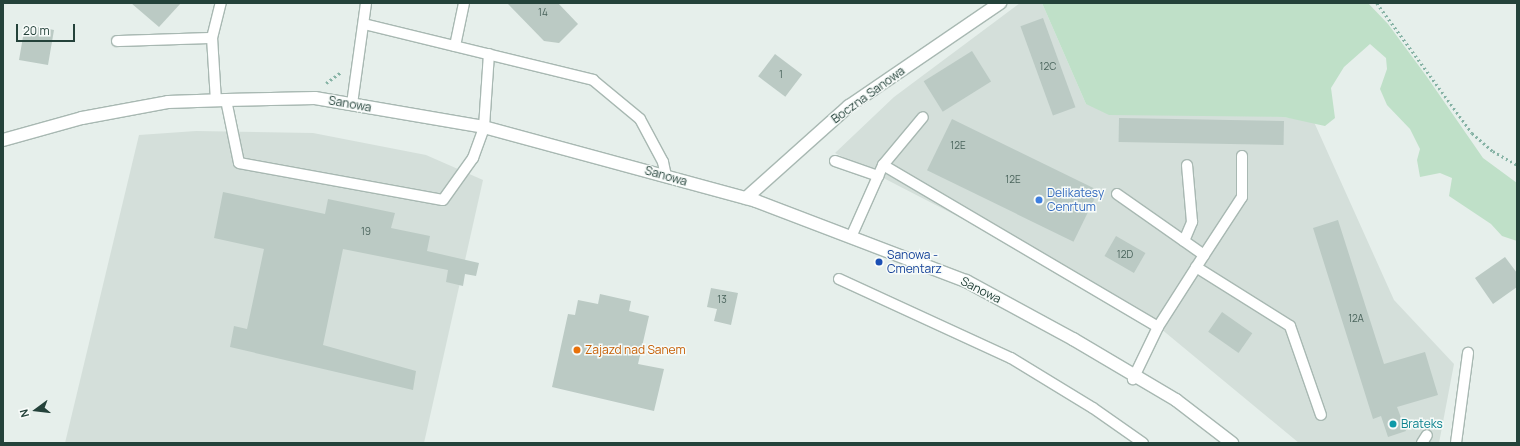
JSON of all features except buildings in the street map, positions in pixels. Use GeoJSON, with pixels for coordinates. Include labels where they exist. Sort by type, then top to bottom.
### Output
{"type":"FeatureCollection","features":[{"type":"Feature","properties":{"kind":"main road","name":"Boczna Sanowa"},"geometry":{"type":"LineString","coordinates":[[746,198],[849,106],[1000,3]]}},
{"type":"Feature","properties":{"kind":"main road","name":"Sanowa"},"geometry":{"type":"LineString","coordinates":[[3,140],[47,127],[168,102],[221,100],[316,98],[484,127],[746,198],[966,281],[1073,339],[1134,377],[1176,400],[1232,443]]}},
{"type":"Feature","properties":{"kind":"lane"},"geometry":{"type":"LineString","coordinates":[[221,3],[212,38],[221,100],[239,162],[443,200],[473,158],[484,127],[489,54]]}},
{"type":"Feature","properties":{"kind":"lane"},"geometry":{"type":"LineString","coordinates":[[352,104],[366,3]]}},
{"type":"Feature","properties":{"kind":"lane"},"geometry":{"type":"LineString","coordinates":[[455,46],[464,3]]}},
{"type":"Feature","properties":{"kind":"lane"},"geometry":{"type":"LineString","coordinates":[[364,24],[593,80],[640,118],[663,162],[666,176]]}},
{"type":"Feature","properties":{"kind":"lane"},"geometry":{"type":"LineString","coordinates":[[117,41],[212,38]]}},
{"type":"Feature","properties":{"kind":"lane"},"geometry":{"type":"LineString","coordinates":[[851,237],[883,165],[923,117]]}},
{"type":"Feature","properties":{"kind":"lane"},"geometry":{"type":"LineString","coordinates":[[1134,377],[1158,327],[1242,196],[1242,156]]}},
{"type":"Feature","properties":{"kind":"lane"},"geometry":{"type":"LineString","coordinates":[[835,161],[878,176]]}},
{"type":"Feature","properties":{"kind":"lane"},"geometry":{"type":"LineString","coordinates":[[883,165],[1158,327]]}},
{"type":"Feature","properties":{"kind":"lane"},"geometry":{"type":"LineString","coordinates":[[1184,241],[1192,222],[1187,165]]}},
{"type":"Feature","properties":{"kind":"lane"},"geometry":{"type":"LineString","coordinates":[[1117,194],[1204,255]]}},
{"type":"Feature","properties":{"kind":"lane"},"geometry":{"type":"LineString","coordinates":[[1196,267],[1290,326],[1321,415]]}},
{"type":"Feature","properties":{"kind":"lane"},"geometry":{"type":"LineString","coordinates":[[839,279],[1011,358],[1093,408],[1143,443]]}},
{"type":"Feature","properties":{"kind":"lane"},"geometry":{"type":"LineString","coordinates":[[1456,443],[1468,353]]}},
{"type":"Feature","properties":{"kind":"path"},"geometry":{"type":"LineString","coordinates":[[1377,3],[1472,133],[1493,151],[1517,165]]}},
{"type":"Feature","properties":{"kind":"shaded area"},"geometry":{"type":"Polygon","coordinates":[[[1020,3],[1042,3],[1086,104],[1284,117],[1314,122],[1394,300],[1454,364],[1439,443],[1299,443],[1137,309],[835,153],[894,97],[1020,3]]]}},
{"type":"Feature","properties":{"kind":"shaded area"},"geometry":{"type":"Polygon","coordinates":[[[196,131],[313,133],[426,155],[483,180],[424,443],[65,443],[139,135],[196,131]]]}},
{"type":"Feature","properties":{"kind":"green space"},"geometry":{"type":"Polygon","coordinates":[[[1042,3],[1368,3],[1388,24],[1483,158],[1517,183],[1517,241],[1502,236],[1491,224],[1449,196],[1452,178],[1440,173],[1420,177],[1417,160],[1420,149],[1410,129],[1387,105],[1380,89],[1387,69],[1386,58],[1370,44],[1344,67],[1331,88],[1335,118],[1325,126],[1284,117],[1109,115],[1086,104],[1042,3]]]}},
{"type":"Feature","properties":{"kind":"place","name":"Delikatesy Cenrtum"},"geometry":{"type":"Point","coordinates":[1039,200]}},
{"type":"Feature","properties":{"kind":"place","name":"Sanowa - Cmentarz"},"geometry":{"type":"Point","coordinates":[879,262]}},
{"type":"Feature","properties":{"kind":"place","name":"Zajazd nad Sanem"},"geometry":{"type":"Point","coordinates":[577,350]}},
{"type":"Feature","properties":{"kind":"place","name":"Brateks"},"geometry":{"type":"Point","coordinates":[1393,424]}}]}
